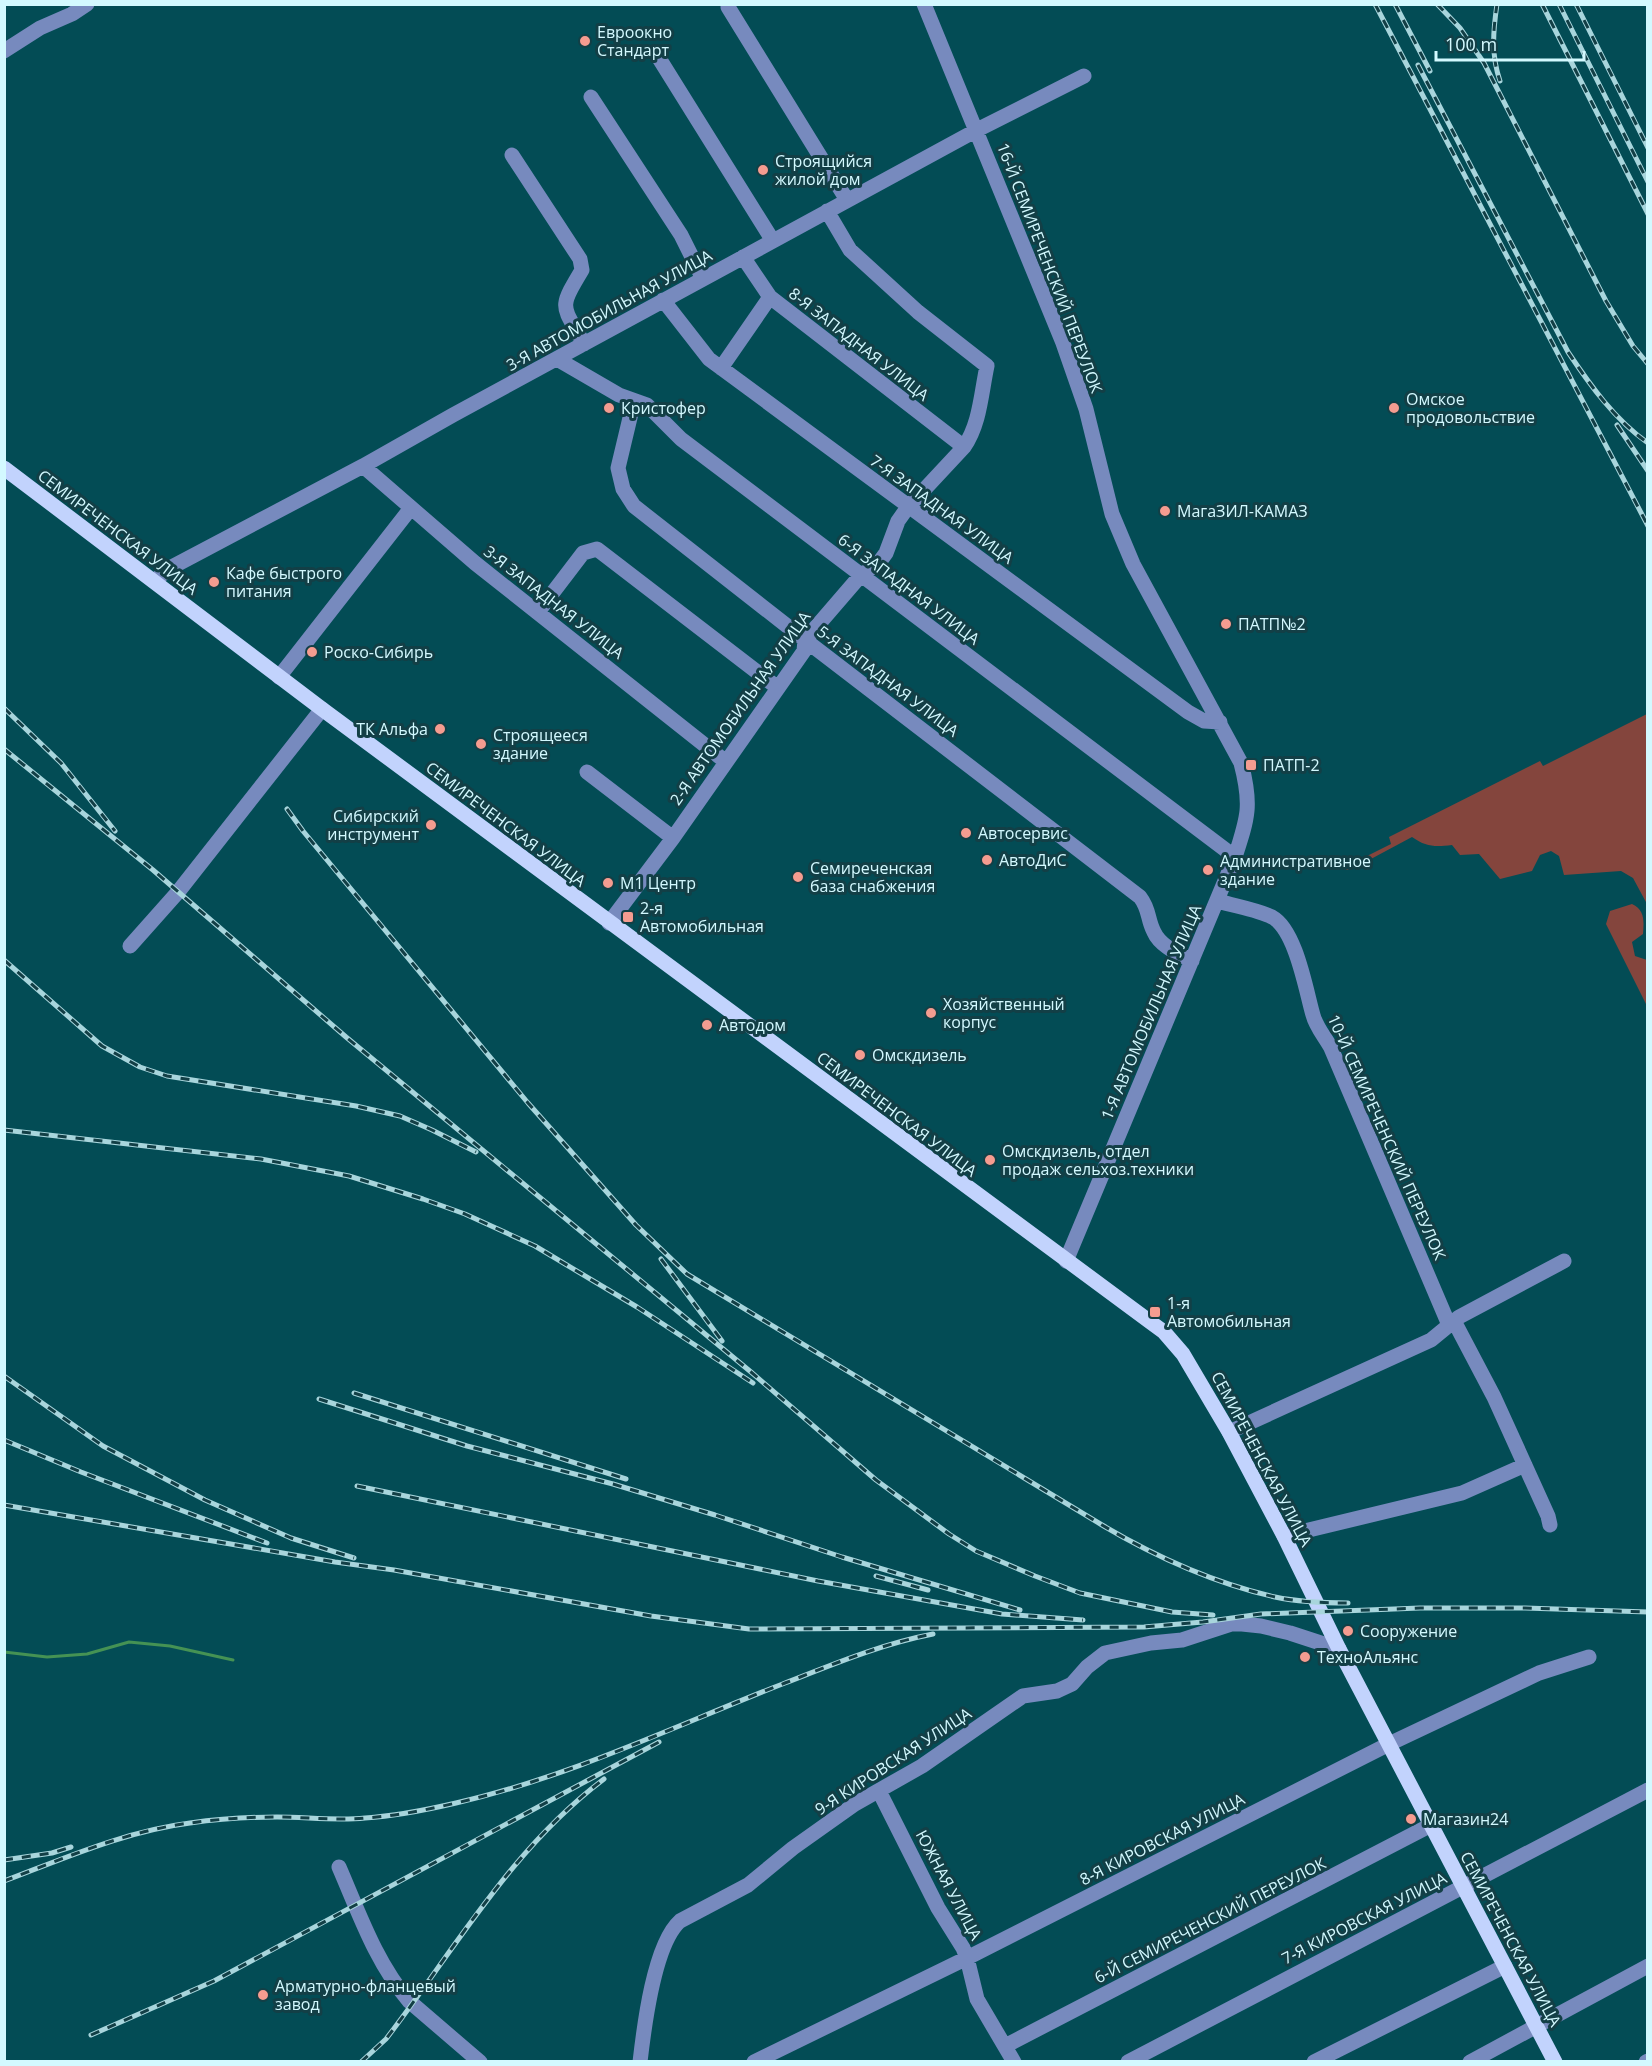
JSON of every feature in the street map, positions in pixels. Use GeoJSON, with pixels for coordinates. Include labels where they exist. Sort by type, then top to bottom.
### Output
{"type":"FeatureCollection","features":[{"type":"Feature","properties":{"kind":"main road","name":"СЕМИРЕЧЕНСКАЯ УЛИЦА"},"geometry":{"type":"LineString","coordinates":[[4,468],[279,677],[1149,1321],[1173,1342],[1194,1370],[1229,1432],[1284,1536],[1339,1649],[1555,2061]]}},
{"type":"Feature","properties":{"kind":"street"},"geometry":{"type":"LineString","coordinates":[[4,51],[40,28],[72,15],[87,4]]}},
{"type":"Feature","properties":{"kind":"street","name":"16-Й СЕМИРЕЧЕНСКИЙ ПЕРЕУЛОК"},"geometry":{"type":"LineString","coordinates":[[924,4],[1076,378],[1116,524],[1133,564],[1241,763],[1248,789],[1249,808]]}},
{"type":"Feature","properties":{"kind":"street"},"geometry":{"type":"LineString","coordinates":[[728,7],[848,200]]}},
{"type":"Feature","properties":{"kind":"street"},"geometry":{"type":"LineString","coordinates":[[657,55],[773,241]]}},
{"type":"Feature","properties":{"kind":"street","name":"3-Я АВТОМОБИЛЬНАЯ УЛИЦА"},"geometry":{"type":"LineString","coordinates":[[154,581],[170,568],[363,466],[663,300],[977,130],[1084,76]]}},
{"type":"Feature","properties":{"kind":"street"},"geometry":{"type":"LineString","coordinates":[[591,97],[681,235],[703,279]]}},
{"type":"Feature","properties":{"kind":"street"},"geometry":{"type":"LineString","coordinates":[[512,155],[580,260],[582,270],[565,297],[564,308],[584,344]]}},
{"type":"Feature","properties":{"kind":"street","name":"2-Я АВТОМОБИЛЬНАЯ УЛИЦА"},"geometry":{"type":"LineString","coordinates":[[609,923],[673,838],[804,651],[806,640],[861,574],[878,564],[886,553],[898,520],[964,447],[977,420],[987,366],[918,312],[850,250],[827,211]]}},
{"type":"Feature","properties":{"kind":"street","name":"8-Я ЗАПАДНАЯ УЛИЦА"},"geometry":{"type":"LineString","coordinates":[[743,257],[770,297],[964,447]]}},
{"type":"Feature","properties":{"kind":"street"},"geometry":{"type":"LineString","coordinates":[[721,368],[770,297]]}},
{"type":"Feature","properties":{"kind":"street","name":"7-Я ЗАПАДНАЯ УЛИЦА"},"geometry":{"type":"LineString","coordinates":[[663,300],[709,359],[1188,712],[1204,721],[1220,722]]}},
{"type":"Feature","properties":{"kind":"street","name":"6-Я ЗАПАДНАЯ УЛИЦА"},"geometry":{"type":"LineString","coordinates":[[557,359],[619,395],[647,405],[681,439],[1235,857]]}},
{"type":"Feature","properties":{"kind":"street","name":"5-Я ЗАПАДНАЯ УЛИЦА"},"geometry":{"type":"LineString","coordinates":[[634,401],[618,468],[623,489],[634,506],[1140,897],[1148,907],[1154,934],[1167,946],[1192,961]]}},
{"type":"Feature","properties":{"kind":"street","name":"3-Я ЗАПАДНАЯ УЛИЦА"},"geometry":{"type":"LineString","coordinates":[[363,466],[475,563],[726,762]]}},
{"type":"Feature","properties":{"kind":"street"},"geometry":{"type":"LineString","coordinates":[[279,677],[411,508]]}},
{"type":"Feature","properties":{"kind":"street"},"geometry":{"type":"LineString","coordinates":[[538,612],[583,553],[597,549],[778,688]]}},
{"type":"Feature","properties":{"kind":"street"},"geometry":{"type":"LineString","coordinates":[[130,946],[178,892],[322,709]]}},
{"type":"Feature","properties":{"kind":"street"},"geometry":{"type":"LineString","coordinates":[[587,772],[673,838]]}},
{"type":"Feature","properties":{"kind":"street","name":"1-Я АВТОМОБИЛЬНАЯ УЛИЦА"},"geometry":{"type":"LineString","coordinates":[[1066,1261],[1218,901],[1235,857],[1249,808]]}},
{"type":"Feature","properties":{"kind":"street","name":"10-Й СЕМИРЕЧЕНСКИЙ ПЕРЕУЛОК"},"geometry":{"type":"LineString","coordinates":[[1218,901],[1272,917],[1282,926],[1305,980],[1314,1017],[1331,1048],[1452,1323],[1494,1397],[1548,1515],[1550,1525]]}},
{"type":"Feature","properties":{"kind":"street"},"geometry":{"type":"LineString","coordinates":[[1229,1432],[1431,1340],[1452,1323],[1564,1261]]}},
{"type":"Feature","properties":{"kind":"street"},"geometry":{"type":"LineString","coordinates":[[1284,1536],[1462,1493],[1525,1465]]}},
{"type":"Feature","properties":{"kind":"street","name":"9-Я КИРОВСКАЯ УЛИЦА"},"geometry":{"type":"LineString","coordinates":[[640,2061],[645,2024],[664,1944],[680,1921],[748,1885],[793,1848],[839,1815],[922,1766],[1023,1696],[1056,1690],[1072,1684],[1087,1667],[1105,1653],[1151,1643],[1182,1640],[1231,1624],[1290,1633],[1339,1649]]}},
{"type":"Feature","properties":{"kind":"street","name":"8-Я КИРОВСКАЯ УЛИЦА"},"geometry":{"type":"LineString","coordinates":[[754,2061],[967,1958],[1389,1744],[1539,1673],[1589,1657]]}},
{"type":"Feature","properties":{"kind":"street","name":"7-Я КИРОВСКАЯ УЛИЦА"},"geometry":{"type":"LineString","coordinates":[[1128,2061],[1647,1790]]}},
{"type":"Feature","properties":{"kind":"street","name":"ЮЖНАЯ УЛИЦА"},"geometry":{"type":"LineString","coordinates":[[879,1791],[938,1908],[967,1958],[977,1999],[1014,2061]]}},
{"type":"Feature","properties":{"kind":"street","name":"6-Й СЕМИРЕЧЕНСКИЙ ПЕРЕУЛОК"},"geometry":{"type":"LineString","coordinates":[[1005,2046],[1431,1825]]}},
{"type":"Feature","properties":{"kind":"street"},"geometry":{"type":"LineString","coordinates":[[339,1866],[368,1934],[400,1991],[480,2061]]}},
{"type":"Feature","properties":{"kind":"street"},"geometry":{"type":"LineString","coordinates":[[1314,2061],[1505,1966]]}},
{"type":"Feature","properties":{"kind":"street"},"geometry":{"type":"LineString","coordinates":[[1470,2061],[1647,1966]]}},
{"type":"Feature","properties":{"kind":"shaded area"},"geometry":{"type":"Polygon","coordinates":[[[1647,714],[1647,904],[1633,878],[1621,871],[1564,875],[1559,856],[1551,851],[1540,855],[1532,871],[1500,879],[1479,854],[1460,855],[1452,845],[1431,846],[1412,837],[1356,867],[1347,870],[1343,868],[1391,844],[1389,837],[1540,761],[1543,766],[1647,714]]]}},
{"type":"Feature","properties":{"kind":"shaded area"},"geometry":{"type":"Polygon","coordinates":[[[1632,904],[1639,909],[1643,920],[1643,934],[1632,942],[1635,956],[1647,960],[1647,1006],[1606,924],[1610,911],[1632,904]]]}},
{"type":"Feature","properties":{"kind":"waterway"},"geometry":{"type":"LineString","coordinates":[[4,1652],[47,1657],[87,1654],[129,1642],[170,1646],[233,1660]]}},
{"type":"Feature","properties":{"kind":"railway"},"geometry":{"type":"LineString","coordinates":[[1375,4],[1648,526]]}},
{"type":"Feature","properties":{"kind":"railway"},"geometry":{"type":"LineString","coordinates":[[1395,4],[1430,71]]}},
{"type":"Feature","properties":{"kind":"railway"},"geometry":{"type":"LineString","coordinates":[[1437,4],[1460,28],[1484,63],[1606,301],[1633,346],[1648,364]]}},
{"type":"Feature","properties":{"kind":"railway"},"geometry":{"type":"LineString","coordinates":[[1497,4],[1494,43],[1495,62],[1500,81]]}},
{"type":"Feature","properties":{"kind":"railway"},"geometry":{"type":"LineString","coordinates":[[1542,4],[1648,214]]}},
{"type":"Feature","properties":{"kind":"railway"},"geometry":{"type":"LineString","coordinates":[[1559,4],[1648,182]]}},
{"type":"Feature","properties":{"kind":"railway"},"geometry":{"type":"LineString","coordinates":[[1576,4],[1648,148]]}},
{"type":"Feature","properties":{"kind":"railway"},"geometry":{"type":"LineString","coordinates":[[1418,65],[1568,352],[1614,413],[1648,443]]}},
{"type":"Feature","properties":{"kind":"railway"},"geometry":{"type":"LineString","coordinates":[[1617,425],[1648,471]]}},
{"type":"Feature","properties":{"kind":"railway"},"geometry":{"type":"LineString","coordinates":[[4,708],[61,763],[115,831]]}},
{"type":"Feature","properties":{"kind":"railway"},"geometry":{"type":"LineString","coordinates":[[4,749],[153,870],[346,1037],[751,1372],[876,1480],[949,1534],[976,1551],[1080,1593],[1172,1612],[1213,1615]]}},
{"type":"Feature","properties":{"kind":"railway"},"geometry":{"type":"LineString","coordinates":[[287,809],[528,1103],[636,1225],[687,1274],[1143,1548],[1208,1577],[1252,1591],[1293,1600],[1348,1603]]}},
{"type":"Feature","properties":{"kind":"railway"},"geometry":{"type":"LineString","coordinates":[[4,960],[102,1046],[140,1067],[167,1076],[356,1106],[400,1116],[476,1152]]}},
{"type":"Feature","properties":{"kind":"railway"},"geometry":{"type":"LineString","coordinates":[[4,1130],[261,1159],[349,1176],[423,1199],[465,1214],[535,1246],[637,1307],[753,1383]]}},
{"type":"Feature","properties":{"kind":"railway"},"geometry":{"type":"LineString","coordinates":[[661,1259],[722,1341]]}},
{"type":"Feature","properties":{"kind":"railway"},"geometry":{"type":"LineString","coordinates":[[4,1376],[103,1446],[205,1500],[291,1538],[354,1558]]}},
{"type":"Feature","properties":{"kind":"railway"},"geometry":{"type":"LineString","coordinates":[[354,1393],[626,1479]]}},
{"type":"Feature","properties":{"kind":"railway"},"geometry":{"type":"LineString","coordinates":[[319,1399],[467,1446],[613,1484],[842,1557],[1020,1610]]}},
{"type":"Feature","properties":{"kind":"railway"},"geometry":{"type":"LineString","coordinates":[[4,1440],[267,1543]]}},
{"type":"Feature","properties":{"kind":"railway"},"geometry":{"type":"LineString","coordinates":[[357,1486],[818,1581],[1002,1614],[1083,1620]]}},
{"type":"Feature","properties":{"kind":"railway"},"geometry":{"type":"LineString","coordinates":[[4,1505],[335,1562],[394,1570],[651,1616],[749,1629],[1144,1627],[1261,1614],[1420,1608],[1525,1608],[1648,1612]]}},
{"type":"Feature","properties":{"kind":"railway"},"geometry":{"type":"LineString","coordinates":[[876,1576],[928,1590]]}},
{"type":"Feature","properties":{"kind":"railway"},"geometry":{"type":"LineString","coordinates":[[4,1881],[96,1846],[166,1827],[245,1818],[377,1817],[433,1808],[498,1792],[582,1765],[858,1655],[933,1634]]}},
{"type":"Feature","properties":{"kind":"railway"},"geometry":{"type":"LineString","coordinates":[[91,2035],[214,1981],[659,1742]]}},
{"type":"Feature","properties":{"kind":"railway"},"geometry":{"type":"LineString","coordinates":[[361,2062],[386,2039],[486,1901],[513,1868],[571,1806],[604,1779]]}},
{"type":"Feature","properties":{"kind":"railway"},"geometry":{"type":"LineString","coordinates":[[4,1860],[52,1853],[71,1847]]}},
{"type":"Feature","properties":{"kind":"place","name":"Евроокно Стандарт"},"geometry":{"type":"Point","coordinates":[585,41]}},
{"type":"Feature","properties":{"kind":"place","name":"Строящийся жилой дом"},"geometry":{"type":"Point","coordinates":[763,170]}},
{"type":"Feature","properties":{"kind":"place","name":"Кристофер"},"geometry":{"type":"Point","coordinates":[609,408]}},
{"type":"Feature","properties":{"kind":"place","name":"Омское продовольствие"},"geometry":{"type":"Point","coordinates":[1394,408]}},
{"type":"Feature","properties":{"kind":"place","name":"МагаЗИЛ-КАМАЗ"},"geometry":{"type":"Point","coordinates":[1165,511]}},
{"type":"Feature","properties":{"kind":"place","name":"Кафе быстрого питания"},"geometry":{"type":"Point","coordinates":[214,582]}},
{"type":"Feature","properties":{"kind":"place","name":"ПАТП№2"},"geometry":{"type":"Point","coordinates":[1226,624]}},
{"type":"Feature","properties":{"kind":"place","name":"Роско-Сибирь"},"geometry":{"type":"Point","coordinates":[312,652]}},
{"type":"Feature","properties":{"kind":"place","name":"ТК Альфа"},"geometry":{"type":"Point","coordinates":[440,729]}},
{"type":"Feature","properties":{"kind":"place","name":"Строящееся здание"},"geometry":{"type":"Point","coordinates":[481,744]}},
{"type":"Feature","properties":{"kind":"place","name":"ПАТП-2"},"geometry":{"type":"Point","coordinates":[1251,765]}},
{"type":"Feature","properties":{"kind":"place","name":"Сибирский инструмент"},"geometry":{"type":"Point","coordinates":[431,825]}},
{"type":"Feature","properties":{"kind":"place","name":"Автосервис"},"geometry":{"type":"Point","coordinates":[966,833]}},
{"type":"Feature","properties":{"kind":"place","name":"АвтоДиС"},"geometry":{"type":"Point","coordinates":[987,860]}},
{"type":"Feature","properties":{"kind":"place","name":"Административное здание"},"geometry":{"type":"Point","coordinates":[1208,870]}},
{"type":"Feature","properties":{"kind":"place","name":"Семиреченская база снабжения"},"geometry":{"type":"Point","coordinates":[798,877]}},
{"type":"Feature","properties":{"kind":"place","name":"М1 Центр"},"geometry":{"type":"Point","coordinates":[608,883]}},
{"type":"Feature","properties":{"kind":"place","name":"2-я Автомобильная"},"geometry":{"type":"Point","coordinates":[628,917]}},
{"type":"Feature","properties":{"kind":"place","name":"Хозяйственный корпус"},"geometry":{"type":"Point","coordinates":[931,1013]}},
{"type":"Feature","properties":{"kind":"place","name":"Автодом"},"geometry":{"type":"Point","coordinates":[707,1025]}},
{"type":"Feature","properties":{"kind":"place","name":"Омскдизель"},"geometry":{"type":"Point","coordinates":[860,1055]}},
{"type":"Feature","properties":{"kind":"place","name":"Омскдизель, отдел продаж сельхоз.техники"},"geometry":{"type":"Point","coordinates":[990,1160]}},
{"type":"Feature","properties":{"kind":"place","name":"1-я Автомобильная"},"geometry":{"type":"Point","coordinates":[1155,1312]}},
{"type":"Feature","properties":{"kind":"place","name":"Сооружение"},"geometry":{"type":"Point","coordinates":[1348,1631]}},
{"type":"Feature","properties":{"kind":"place","name":"ТехноАльянс"},"geometry":{"type":"Point","coordinates":[1305,1657]}},
{"type":"Feature","properties":{"kind":"place","name":"Магазин24"},"geometry":{"type":"Point","coordinates":[1411,1819]}},
{"type":"Feature","properties":{"kind":"place","name":"Арматурно-фланцевый завод"},"geometry":{"type":"Point","coordinates":[263,1995]}}]}
